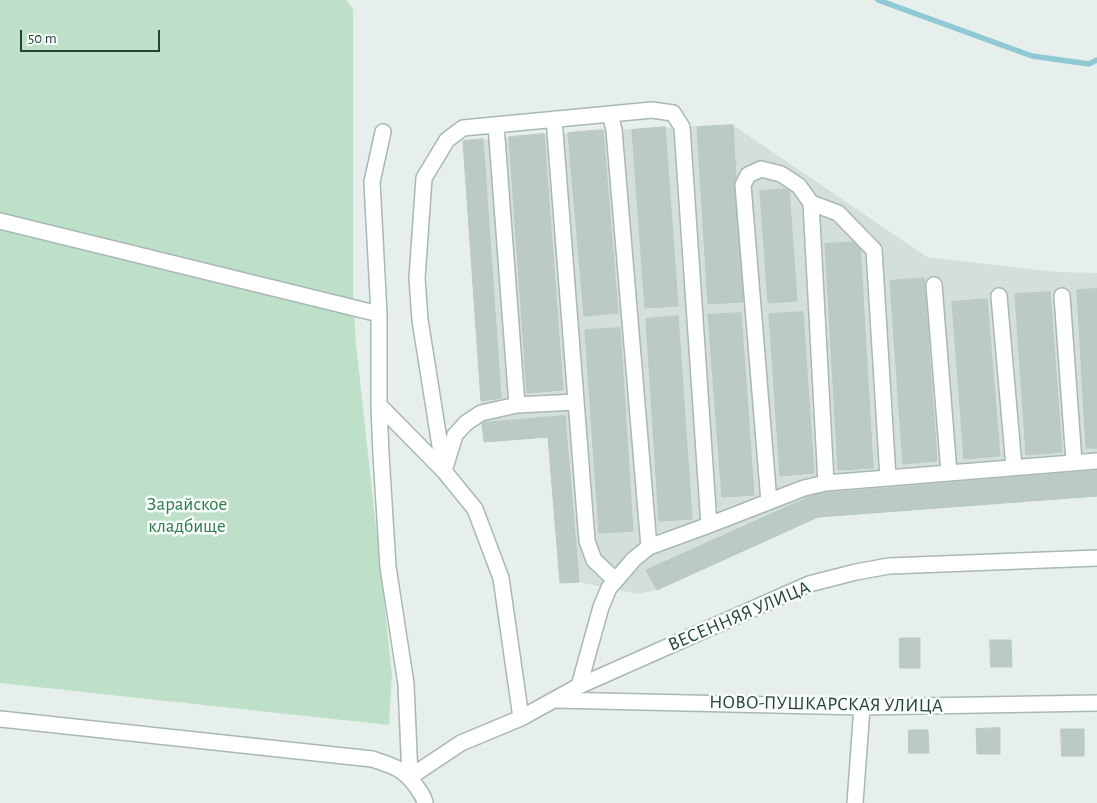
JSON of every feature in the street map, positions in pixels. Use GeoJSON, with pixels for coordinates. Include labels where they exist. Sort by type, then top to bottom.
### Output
{"type":"FeatureCollection","features":[{"type":"Feature","properties":{"kind":"street"},"geometry":{"type":"LineString","coordinates":[[444,471],[420,320],[417,278],[424,178],[447,140],[463,128],[652,110],[673,113],[682,127],[709,525]]}},
{"type":"Feature","properties":{"kind":"street"},"geometry":{"type":"LineString","coordinates":[[610,114],[614,130],[649,546]]}},
{"type":"Feature","properties":{"kind":"street"},"geometry":{"type":"LineString","coordinates":[[554,119],[587,541],[594,560],[615,580]]}},
{"type":"Feature","properties":{"kind":"street"},"geometry":{"type":"LineString","coordinates":[[496,125],[517,405]]}},
{"type":"Feature","properties":{"kind":"street"},"geometry":{"type":"LineString","coordinates":[[383,132],[372,182],[379,314],[381,464],[388,567],[406,684],[410,777]]}},
{"type":"Feature","properties":{"kind":"street"},"geometry":{"type":"LineString","coordinates":[[770,502],[743,185],[748,175],[761,169],[781,174],[799,186],[811,203],[826,483]]}},
{"type":"Feature","properties":{"kind":"street"},"geometry":{"type":"LineString","coordinates":[[811,203],[838,213],[874,250],[888,478]]}},
{"type":"Feature","properties":{"kind":"street"},"geometry":{"type":"LineString","coordinates":[[0,221],[379,314]]}},
{"type":"Feature","properties":{"kind":"street"},"geometry":{"type":"LineString","coordinates":[[934,285],[949,473]]}},
{"type":"Feature","properties":{"kind":"street"},"geometry":{"type":"LineString","coordinates":[[999,296],[1014,467]]}},
{"type":"Feature","properties":{"kind":"street"},"geometry":{"type":"LineString","coordinates":[[1062,296],[1074,462]]}},
{"type":"Feature","properties":{"kind":"street"},"geometry":{"type":"LineString","coordinates":[[444,471],[455,435],[466,422],[482,413],[517,405],[576,402]]}},
{"type":"Feature","properties":{"kind":"street"},"geometry":{"type":"LineString","coordinates":[[379,405],[444,471],[475,510],[502,578],[521,718]]}},
{"type":"Feature","properties":{"kind":"street"},"geometry":{"type":"LineString","coordinates":[[579,686],[601,607],[609,588],[634,559],[649,546],[804,488],[826,483],[1097,460]]}},
{"type":"Feature","properties":{"kind":"street","name":"ВЕСЕННЯЯ УЛИЦА"},"geometry":{"type":"LineString","coordinates":[[410,777],[461,743],[521,718],[579,686],[809,584],[889,566],[1097,558]]}},
{"type":"Feature","properties":{"kind":"street","name":"НОВО-ПУШКАРСКАЯ УЛИЦА"},"geometry":{"type":"LineString","coordinates":[[554,700],[862,707],[1097,703]]}},
{"type":"Feature","properties":{"kind":"street"},"geometry":{"type":"LineString","coordinates":[[855,803],[862,707]]}},
{"type":"Feature","properties":{"kind":"street"},"geometry":{"type":"LineString","coordinates":[[0,719],[372,759],[394,766],[410,777],[424,798],[425,803]]}},
{"type":"Feature","properties":{"kind":"shaded area"},"geometry":{"type":"Polygon","coordinates":[[[733,125],[927,257],[1056,272],[1097,273],[1097,496],[818,517],[657,590],[638,594],[579,582],[560,583],[548,437],[484,442],[463,141],[603,130],[733,125]]]}},
{"type":"Feature","properties":{"kind":"green space","name":"Зарайское кладбище"},"geometry":{"type":"Polygon","coordinates":[[[0,0],[346,0],[353,9],[353,297],[356,344],[392,674],[389,725],[0,683],[0,0]]]}},
{"type":"Feature","properties":{"kind":"building"},"geometry":{"type":"Polygon","coordinates":[[[733,125],[743,302],[708,304],[697,127],[733,125]]]}},
{"type":"Feature","properties":{"kind":"building"},"geometry":{"type":"Polygon","coordinates":[[[665,127],[678,306],[645,308],[632,130],[665,127]]]}},
{"type":"Feature","properties":{"kind":"building"},"geometry":{"type":"Polygon","coordinates":[[[603,130],[618,313],[584,316],[568,133],[603,130]]]}},
{"type":"Feature","properties":{"kind":"building"},"geometry":{"type":"Polygon","coordinates":[[[544,134],[563,390],[527,393],[509,137],[544,134]]]}},
{"type":"Feature","properties":{"kind":"building"},"geometry":{"type":"Polygon","coordinates":[[[483,139],[501,398],[481,401],[463,141],[483,139]]]}},
{"type":"Feature","properties":{"kind":"building"},"geometry":{"type":"Polygon","coordinates":[[[789,189],[797,301],[768,303],[760,191],[789,189]]]}},
{"type":"Feature","properties":{"kind":"building"},"geometry":{"type":"Polygon","coordinates":[[[860,242],[873,468],[838,470],[825,244],[860,242]]]}},
{"type":"Feature","properties":{"kind":"building"},"geometry":{"type":"Polygon","coordinates":[[[924,278],[937,461],[903,464],[890,281],[924,278]]]}},
{"type":"Feature","properties":{"kind":"building"},"geometry":{"type":"Polygon","coordinates":[[[1097,289],[1097,448],[1086,448],[1077,290],[1097,289]]]}},
{"type":"Feature","properties":{"kind":"building"},"geometry":{"type":"Polygon","coordinates":[[[1050,292],[1062,452],[1026,455],[1015,294],[1050,292]]]}},
{"type":"Feature","properties":{"kind":"building"},"geometry":{"type":"Polygon","coordinates":[[[987,299],[1000,456],[964,459],[952,302],[987,299]]]}},
{"type":"Feature","properties":{"kind":"building"},"geometry":{"type":"Polygon","coordinates":[[[803,312],[814,473],[780,476],[769,314],[803,312]]]}},
{"type":"Feature","properties":{"kind":"building"},"geometry":{"type":"Polygon","coordinates":[[[741,313],[754,495],[722,497],[708,315],[741,313]]]}},
{"type":"Feature","properties":{"kind":"building"},"geometry":{"type":"Polygon","coordinates":[[[678,316],[692,519],[659,521],[646,319],[678,316]]]}},
{"type":"Feature","properties":{"kind":"building"},"geometry":{"type":"Polygon","coordinates":[[[620,328],[633,531],[599,533],[585,330],[620,328]]]}},
{"type":"Feature","properties":{"kind":"building"},"geometry":{"type":"Polygon","coordinates":[[[565,416],[579,582],[560,583],[548,437],[484,442],[482,423],[565,416]]]}},
{"type":"Feature","properties":{"kind":"building"},"geometry":{"type":"Polygon","coordinates":[[[1097,471],[1097,496],[818,517],[657,590],[646,570],[816,494],[1097,471]]]}},
{"type":"Feature","properties":{"kind":"building"},"geometry":{"type":"Polygon","coordinates":[[[900,638],[920,638],[920,668],[900,668],[900,638]]]}},
{"type":"Feature","properties":{"kind":"building"},"geometry":{"type":"Polygon","coordinates":[[[990,640],[1011,640],[1012,667],[991,667],[990,640]]]}},
{"type":"Feature","properties":{"kind":"building"},"geometry":{"type":"Polygon","coordinates":[[[1000,728],[1000,754],[977,754],[976,729],[1000,728]]]}},
{"type":"Feature","properties":{"kind":"building"},"geometry":{"type":"Polygon","coordinates":[[[1061,729],[1084,729],[1084,756],[1062,756],[1061,729]]]}},
{"type":"Feature","properties":{"kind":"building"},"geometry":{"type":"Polygon","coordinates":[[[909,730],[928,730],[929,753],[909,753],[909,730]]]}},
{"type":"Feature","properties":{"kind":"waterway"},"geometry":{"type":"LineString","coordinates":[[878,0],[1032,56],[1089,64],[1097,60]]}}]}
